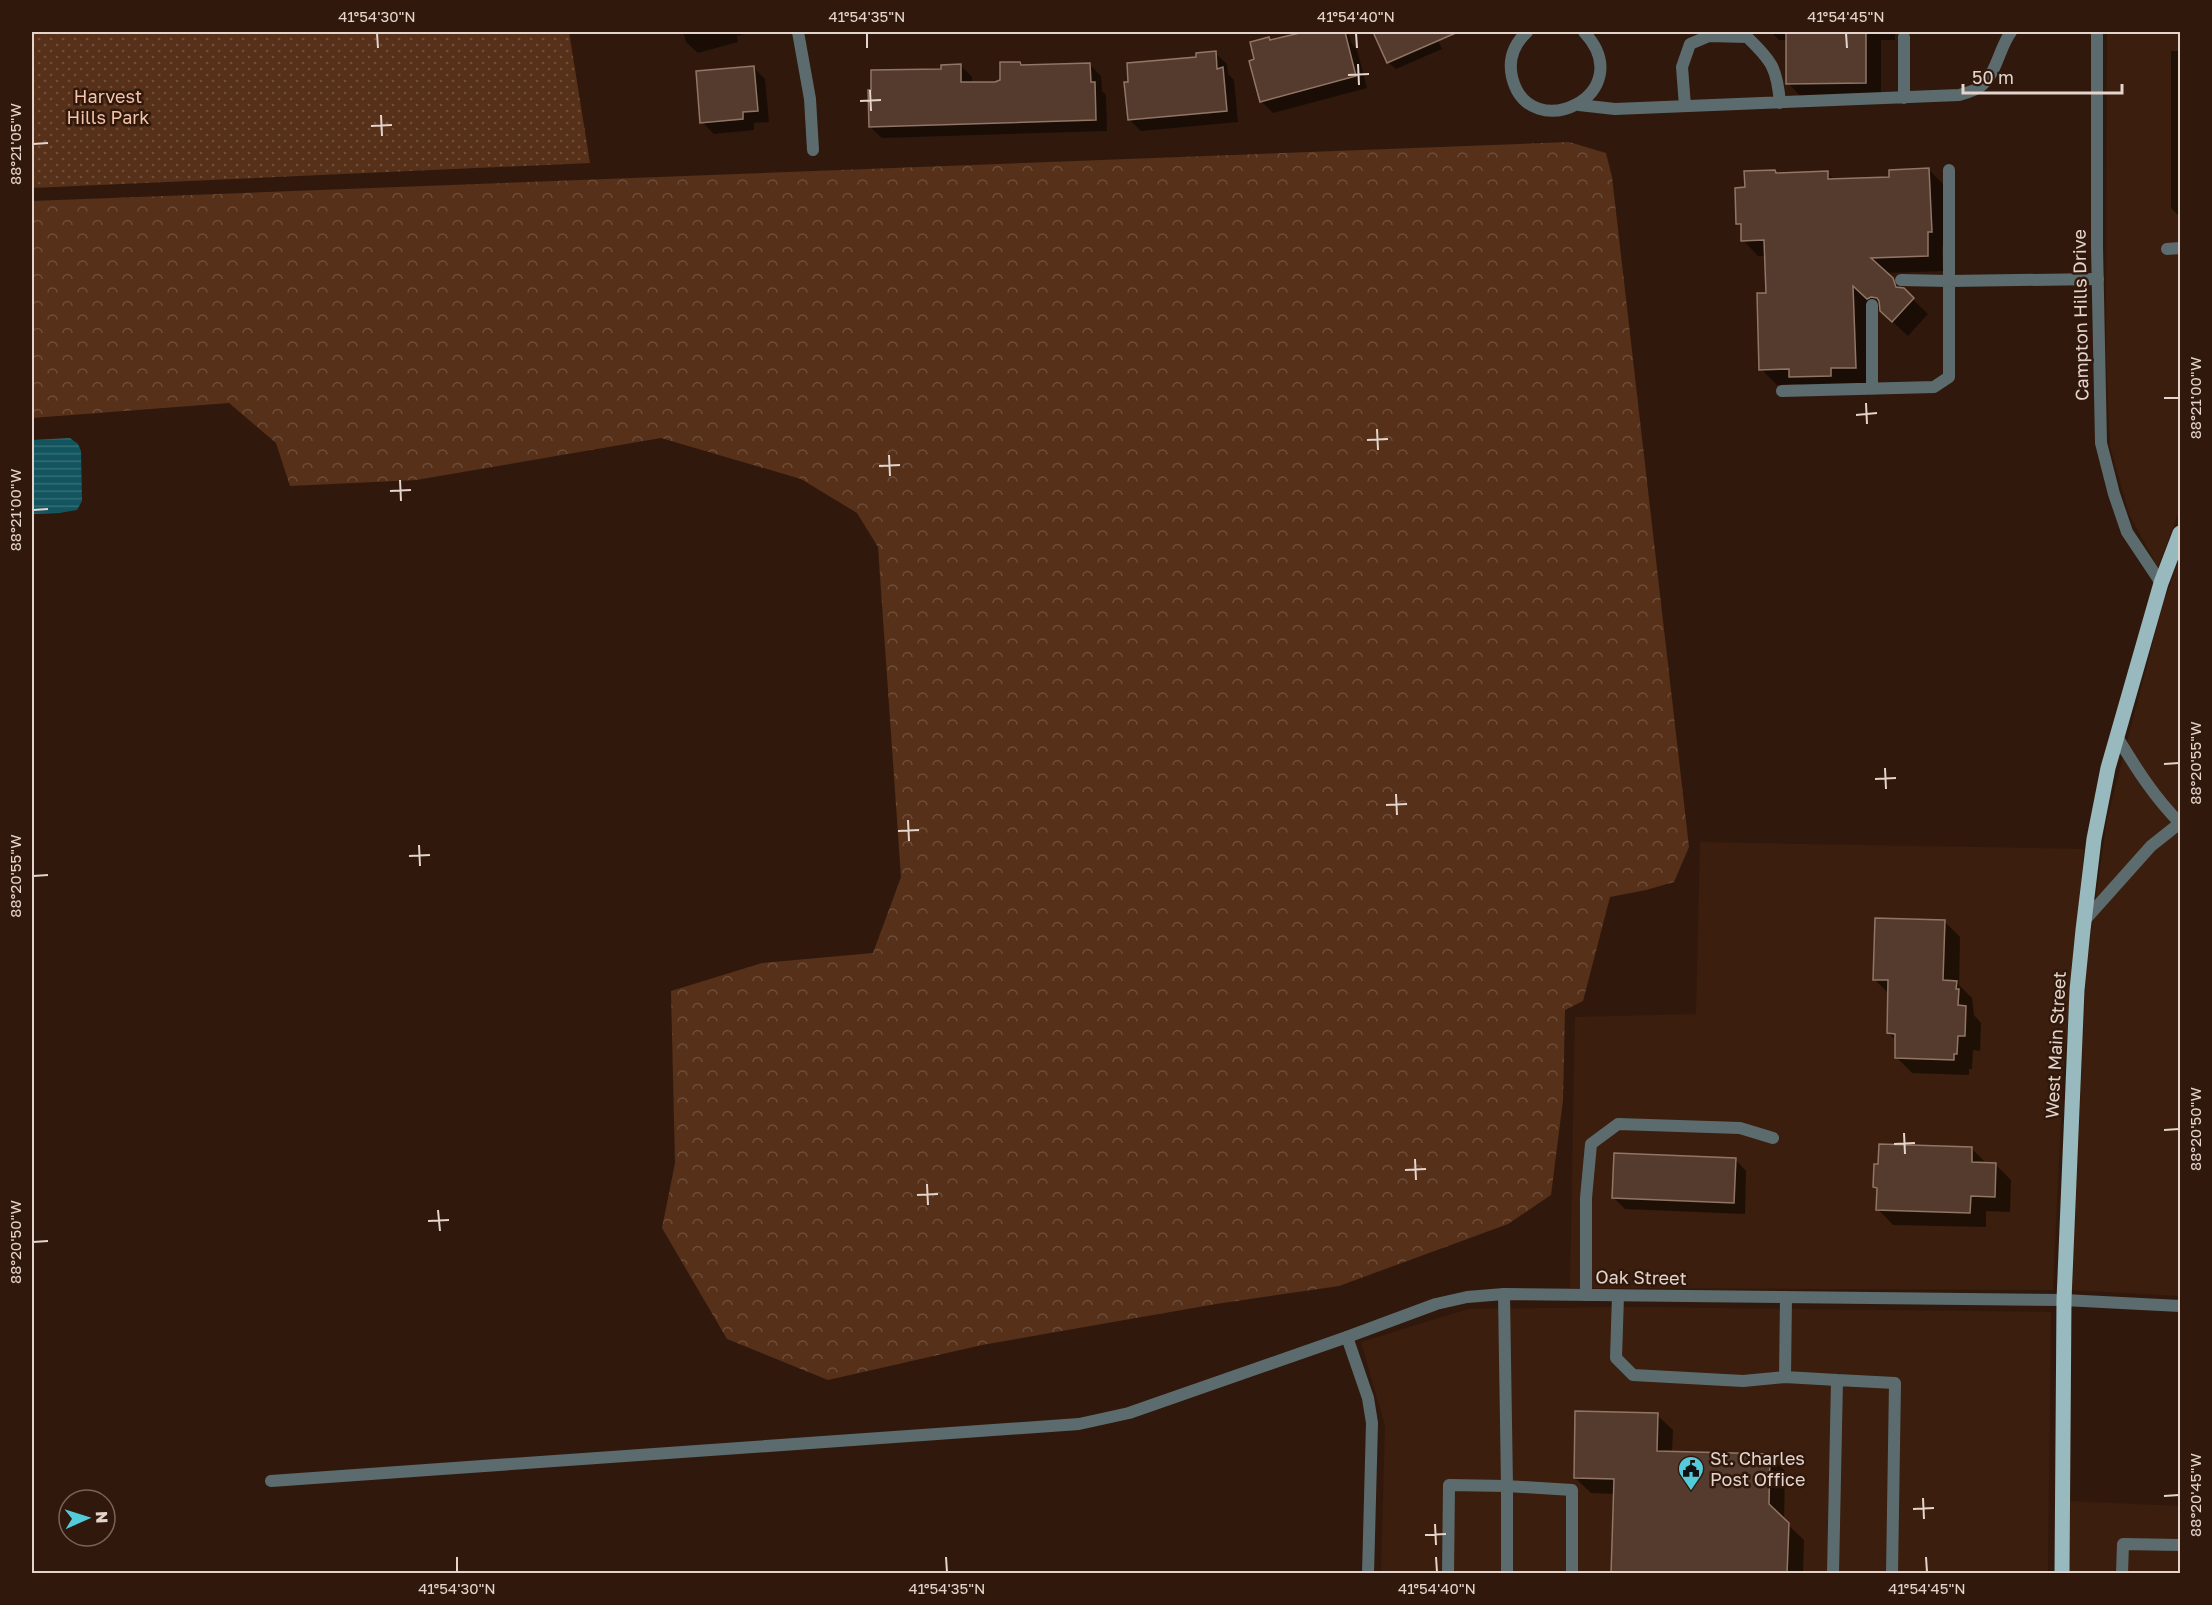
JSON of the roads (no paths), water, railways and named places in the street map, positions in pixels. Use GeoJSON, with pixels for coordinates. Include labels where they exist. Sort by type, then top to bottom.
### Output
{"type":"FeatureCollection","features":[{"type":"Feature","properties":{"kind":"main road","name":"West Main Street"},"geometry":{"type":"LineString","coordinates":[[2061,1574],[2064,1300],[2077,990],[2084,921],[2094,839],[2108,768],[2161,583],[2181,532]]}},
{"type":"Feature","properties":{"kind":"street"},"geometry":{"type":"LineString","coordinates":[[1527,32],[1519,40],[1512,54],[1510,69],[1514,84],[1522,97],[1534,106],[1549,111],[1565,111],[1579,105],[1590,95],[1597,82],[1600,68],[1599,54],[1584,32]]}},
{"type":"Feature","properties":{"kind":"street"},"geometry":{"type":"LineString","coordinates":[[1579,105],[1615,109],[1959,95],[1980,87],[1991,76],[2011,32]]}},
{"type":"Feature","properties":{"kind":"street","name":"Campton Hills Drive"},"geometry":{"type":"LineString","coordinates":[[2097,32],[2097,279],[2102,443],[2114,495],[2127,532],[2161,583]]}},
{"type":"Feature","properties":{"kind":"street"},"geometry":{"type":"LineString","coordinates":[[803,33],[813,150]]}},
{"type":"Feature","properties":{"kind":"street"},"geometry":{"type":"LineString","coordinates":[[1685,106],[1682,67],[1689,44],[1709,36],[1747,37],[1764,53],[1778,76],[1780,103]]}},
{"type":"Feature","properties":{"kind":"street"},"geometry":{"type":"LineString","coordinates":[[1904,37],[1904,98]]}},
{"type":"Feature","properties":{"kind":"street"},"geometry":{"type":"LineString","coordinates":[[1782,392],[1934,387],[1949,377],[1949,170]]}},
{"type":"Feature","properties":{"kind":"street"},"geometry":{"type":"LineString","coordinates":[[2167,249],[2181,248]]}},
{"type":"Feature","properties":{"kind":"street"},"geometry":{"type":"LineString","coordinates":[[1901,280],[2097,279]]}},
{"type":"Feature","properties":{"kind":"street"},"geometry":{"type":"LineString","coordinates":[[1872,305],[1872,389]]}},
{"type":"Feature","properties":{"kind":"street"},"geometry":{"type":"LineString","coordinates":[[2084,921],[2123,874],[2151,846],[2181,823],[2163,806],[2145,783],[2117,737]]}},
{"type":"Feature","properties":{"kind":"street"},"geometry":{"type":"LineString","coordinates":[[1586,1295],[1586,1198],[1591,1144],[1618,1124],[1740,1128],[1773,1138]]}},
{"type":"Feature","properties":{"kind":"street"},"geometry":{"type":"LineString","coordinates":[[1504,1294],[1507,1574]]}},
{"type":"Feature","properties":{"kind":"street","name":"Oak Street"},"geometry":{"type":"LineString","coordinates":[[271,1481],[1079,1424],[1129,1413],[1436,1304],[1467,1297],[1504,1294],[2064,1300],[2181,1306]]}},
{"type":"Feature","properties":{"kind":"street"},"geometry":{"type":"LineString","coordinates":[[1618,1296],[1616,1358],[1633,1375],[1743,1381],[1785,1377],[1895,1383],[1892,1574]]}},
{"type":"Feature","properties":{"kind":"street"},"geometry":{"type":"LineString","coordinates":[[1785,1377],[1786,1297]]}},
{"type":"Feature","properties":{"kind":"street"},"geometry":{"type":"LineString","coordinates":[[1347,1337],[1368,1398],[1372,1423],[1368,1574]]}},
{"type":"Feature","properties":{"kind":"street"},"geometry":{"type":"LineString","coordinates":[[1833,1574],[1837,1380]]}},
{"type":"Feature","properties":{"kind":"street"},"geometry":{"type":"LineString","coordinates":[[1448,1574],[1449,1485],[1507,1486],[1572,1491],[1572,1574]]}},
{"type":"Feature","properties":{"kind":"street"},"geometry":{"type":"LineString","coordinates":[[2122,1574],[2123,1544],[2181,1545]]}},
{"type":"Feature","properties":{"kind":"water"},"geometry":{"type":"Polygon","coordinates":[[[70,438],[78,444],[81,451],[82,501],[77,510],[32,514],[32,440],[70,438]]]}},
{"type":"Feature","properties":{"kind":"place","name":"St. Charles Post Office"},"geometry":{"type":"Point","coordinates":[1691,1492]}},
{"type":"Feature","properties":{"kind":"park label","name":"Harvest Hills Park"},"geometry":{"type":"Point","coordinates":[108,107]}}]}
